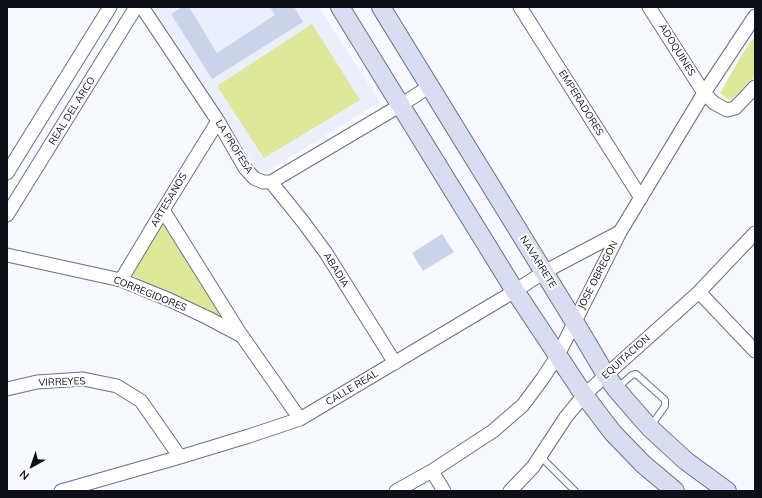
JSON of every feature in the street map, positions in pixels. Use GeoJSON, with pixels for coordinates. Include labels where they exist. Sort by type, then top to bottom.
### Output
{"type":"FeatureCollection","features":[{"type":"Feature","properties":{"kind":"main road"},"geometry":{"type":"LineString","coordinates":[[340,7],[515,291],[584,395],[613,433],[668,489]]}},
{"type":"Feature","properties":{"kind":"main road","name":"NAVARRETE"},"geometry":{"type":"LineString","coordinates":[[381,7],[611,382],[650,428],[686,461],[727,491]]}},
{"type":"Feature","properties":{"kind":"street"},"geometry":{"type":"LineString","coordinates":[[7,173],[110,7]]}},
{"type":"Feature","properties":{"kind":"street","name":"REAL DEL ARCO"},"geometry":{"type":"LineString","coordinates":[[7,215],[136,7]]}},
{"type":"Feature","properties":{"kind":"street","name":"LA PROFESA"},"geometry":{"type":"LineString","coordinates":[[142,7],[218,121],[245,168],[254,178],[263,182],[271,182]]}},
{"type":"Feature","properties":{"kind":"street","name":"EMPERADORES"},"geometry":{"type":"LineString","coordinates":[[520,7],[641,198]]}},
{"type":"Feature","properties":{"kind":"street","name":"ADOQUINES"},"geometry":{"type":"LineString","coordinates":[[649,7],[704,93],[714,103],[726,110],[736,108],[755,87]]}},
{"type":"Feature","properties":{"kind":"street","name":"JOSE OBREGON"},"geometry":{"type":"LineString","coordinates":[[396,491],[432,471],[493,431],[523,405],[543,378],[558,354],[620,232],[704,93],[755,16]]}},
{"type":"Feature","properties":{"kind":"street"},"geometry":{"type":"LineString","coordinates":[[271,182],[401,106],[430,86]]}},
{"type":"Feature","properties":{"kind":"street","name":"ARTESANOS"},"geometry":{"type":"LineString","coordinates":[[122,280],[162,210],[218,121]]}},
{"type":"Feature","properties":{"kind":"street","name":"ABADIA"},"geometry":{"type":"LineString","coordinates":[[271,182],[326,253],[395,363]]}},
{"type":"Feature","properties":{"kind":"street","name":"CORREGIDORES"},"geometry":{"type":"LineString","coordinates":[[162,210],[242,336],[300,419]]}},
{"type":"Feature","properties":{"kind":"street","name":"CALLE REAL"},"geometry":{"type":"LineString","coordinates":[[61,491],[180,457],[300,419],[515,291],[544,272],[620,232]]}},
{"type":"Feature","properties":{"kind":"street","name":"EQUITACION"},"geometry":{"type":"LineString","coordinates":[[510,491],[533,467],[566,417],[584,395],[611,382],[755,233]]}},
{"type":"Feature","properties":{"kind":"street","name":"CORREGIDORES"},"geometry":{"type":"LineString","coordinates":[[7,254],[122,280],[170,300],[242,336]]}},
{"type":"Feature","properties":{"kind":"street"},"geometry":{"type":"LineString","coordinates":[[699,292],[755,351]]}},
{"type":"Feature","properties":{"kind":"street","name":"VIRREYES"},"geometry":{"type":"LineString","coordinates":[[7,390],[37,382],[83,379],[117,386],[141,401],[180,457]]}},
{"type":"Feature","properties":{"kind":"street"},"geometry":{"type":"LineString","coordinates":[[432,471],[444,491]]}},
{"type":"Feature","properties":{"kind":"lane"},"geometry":{"type":"LineString","coordinates":[[611,382],[636,374],[665,400],[665,406],[650,428]]}},
{"type":"Feature","properties":{"kind":"lane"},"geometry":{"type":"LineString","coordinates":[[540,456],[575,491]]}},
{"type":"Feature","properties":{"kind":"shaded area"},"geometry":{"type":"Polygon","coordinates":[[[152,7],[319,7],[380,102],[261,175],[152,7]]]}},
{"type":"Feature","properties":{"kind":"green space"},"geometry":{"type":"Polygon","coordinates":[[[312,24],[360,100],[264,158],[217,86],[312,24]]]}},
{"type":"Feature","properties":{"kind":"green space"},"geometry":{"type":"Polygon","coordinates":[[[755,36],[755,76],[732,99],[729,100],[720,93],[744,51],[755,36]]]}},
{"type":"Feature","properties":{"kind":"green space"},"geometry":{"type":"Polygon","coordinates":[[[163,219],[226,320],[129,274],[163,219]]]}},
{"type":"Feature","properties":{"kind":"building"},"geometry":{"type":"Polygon","coordinates":[[[182,7],[189,7],[217,53],[275,15],[270,7],[294,7],[303,22],[212,79],[171,14],[182,7]]]}},
{"type":"Feature","properties":{"kind":"building"},"geometry":{"type":"Polygon","coordinates":[[[442,234],[454,252],[423,271],[412,253],[442,234]]]}}]}
